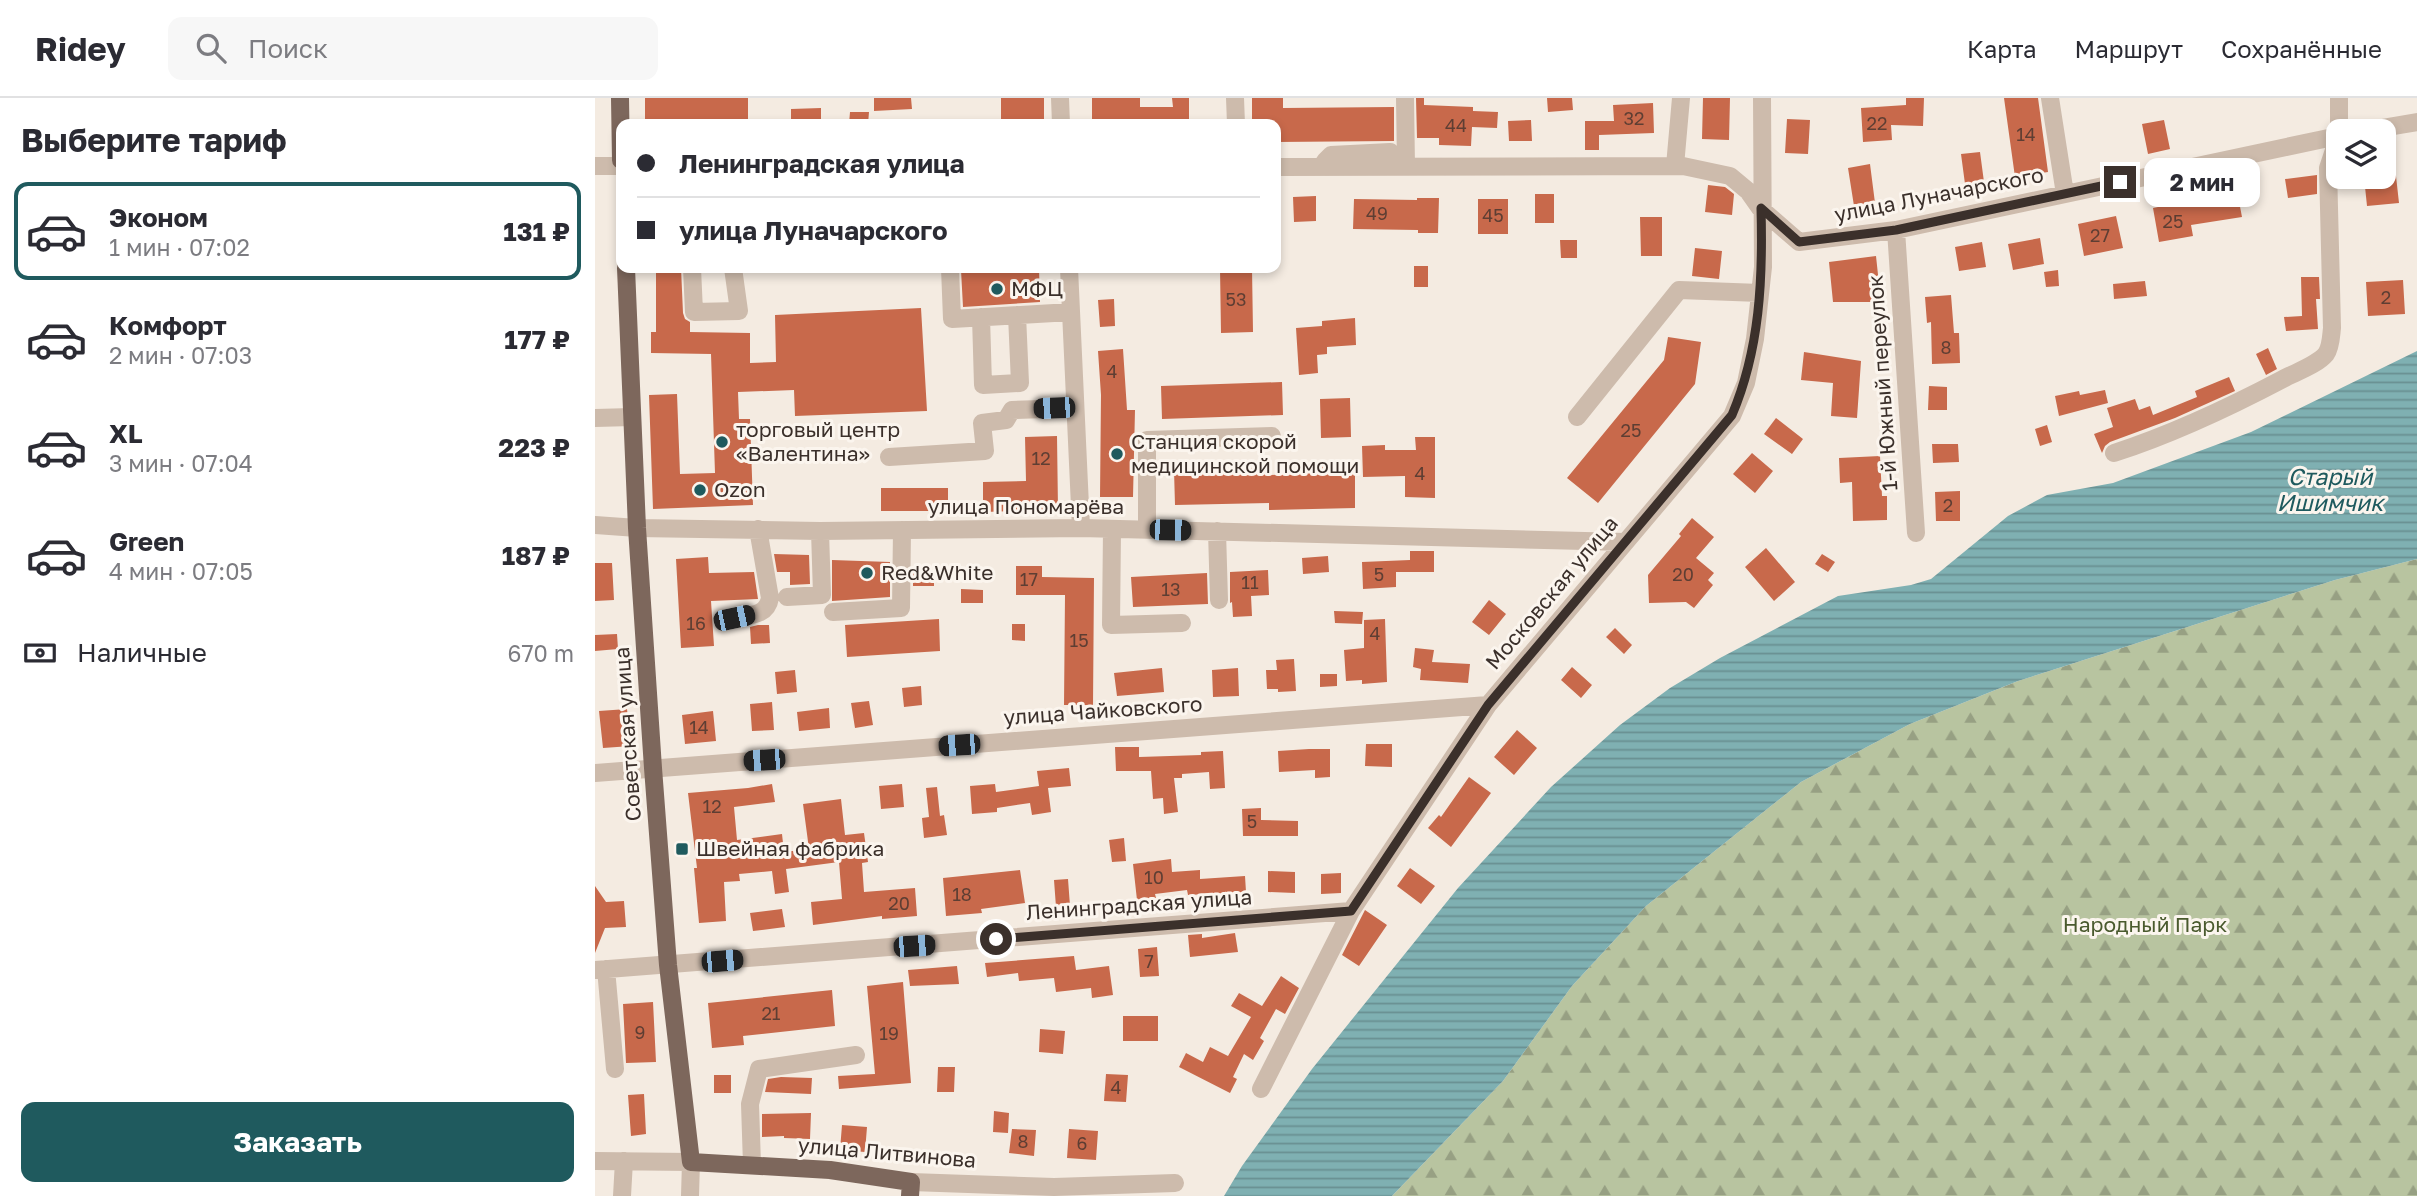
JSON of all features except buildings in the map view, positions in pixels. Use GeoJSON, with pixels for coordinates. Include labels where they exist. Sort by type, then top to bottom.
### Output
{"type":"FeatureCollection","features":[{"type":"Feature","properties":{"kind":"main road"},"geometry":{"type":"LineString","coordinates":[[620,98],[620,119]]}},
{"type":"Feature","properties":{"kind":"main road","name":"Советская улица"},"geometry":{"type":"LineString","coordinates":[[626,273],[637,528],[653,768],[668,965],[691,1162]]}},
{"type":"Feature","properties":{"kind":"main road","name":"улица Литвинова"},"geometry":{"type":"LineString","coordinates":[[691,1162],[830,1170],[910,1189]]}},
{"type":"Feature","properties":{"kind":"street"},"geometry":{"type":"LineString","coordinates":[[1060,98],[1061,119]]}},
{"type":"Feature","properties":{"kind":"street"},"geometry":{"type":"LineString","coordinates":[[1235,98],[1236,119]]}},
{"type":"Feature","properties":{"kind":"street"},"geometry":{"type":"LineString","coordinates":[[1401,166],[1405,98]]}},
{"type":"Feature","properties":{"kind":"street"},"geometry":{"type":"LineString","coordinates":[[1675,166],[1681,98]]}},
{"type":"Feature","properties":{"kind":"street","name":"Московская улица"},"geometry":{"type":"LineString","coordinates":[[1261,1089],[1351,911],[1488,705],[1732,415],[1746,383],[1755,339],[1763,267],[1762,98]]}},
{"type":"Feature","properties":{"kind":"street"},"geometry":{"type":"LineString","coordinates":[[2050,98],[2065,194]]}},
{"type":"Feature","properties":{"kind":"street"},"geometry":{"type":"LineString","coordinates":[[2338,119],[2339,98]]}},
{"type":"Feature","properties":{"kind":"street"},"geometry":{"type":"LineString","coordinates":[[2396,126],[2417,122]]}},
{"type":"Feature","properties":{"kind":"street","name":"улица Луначарского"},"geometry":{"type":"LineString","coordinates":[[1281,167],[1675,166],[1707,169],[1730,176],[1799,242],[1896,230],[2326,138]]}},
{"type":"Feature","properties":{"kind":"street"},"geometry":{"type":"LineString","coordinates":[[595,166],[616,166]]}},
{"type":"Feature","properties":{"kind":"street"},"geometry":{"type":"LineString","coordinates":[[2114,453],[2162,438],[2239,402],[2325,354],[2332,327],[2329,189]]}},
{"type":"Feature","properties":{"kind":"street","name":"1-й Южный переулок"},"geometry":{"type":"LineString","coordinates":[[1896,230],[1916,533]]}},
{"type":"Feature","properties":{"kind":"street"},"geometry":{"type":"LineString","coordinates":[[692,273],[694,312],[739,311],[734,273]]}},
{"type":"Feature","properties":{"kind":"street"},"geometry":{"type":"LineString","coordinates":[[950,273],[952,319],[1071,312]]}},
{"type":"Feature","properties":{"kind":"street"},"geometry":{"type":"LineString","coordinates":[[1069,273],[1081,528]]}},
{"type":"Feature","properties":{"kind":"street"},"geometry":{"type":"LineString","coordinates":[[1577,416],[1679,290],[1760,293]]}},
{"type":"Feature","properties":{"kind":"street"},"geometry":{"type":"LineString","coordinates":[[981,317],[983,385],[1020,383],[1017,315]]}},
{"type":"Feature","properties":{"kind":"street"},"geometry":{"type":"LineString","coordinates":[[888,457],[985,451],[982,423],[1006,420],[1012,410],[1076,408]]}},
{"type":"Feature","properties":{"kind":"street"},"geometry":{"type":"LineString","coordinates":[[595,418],[632,417]]}},
{"type":"Feature","properties":{"kind":"street"},"geometry":{"type":"LineString","coordinates":[[1147,530],[1147,440],[1272,436]]}},
{"type":"Feature","properties":{"kind":"street","name":"улица Пономарёва"},"geometry":{"type":"LineString","coordinates":[[595,524],[637,528],[820,531],[1081,528],[1625,542]]}},
{"type":"Feature","properties":{"kind":"street"},"geometry":{"type":"LineString","coordinates":[[734,618],[763,612],[769,606],[770,598],[758,529]]}},
{"type":"Feature","properties":{"kind":"street"},"geometry":{"type":"LineString","coordinates":[[1112,529],[1111,625],[1182,623]]}},
{"type":"Feature","properties":{"kind":"street"},"geometry":{"type":"LineString","coordinates":[[833,612],[901,608],[902,530]]}},
{"type":"Feature","properties":{"kind":"street"},"geometry":{"type":"LineString","coordinates":[[787,597],[822,595],[820,531]]}},
{"type":"Feature","properties":{"kind":"street"},"geometry":{"type":"LineString","coordinates":[[1217,531],[1219,600]]}},
{"type":"Feature","properties":{"kind":"street","name":"улица Чайковского"},"geometry":{"type":"LineString","coordinates":[[595,773],[1488,705]]}},
{"type":"Feature","properties":{"kind":"street","name":"Ленинградская улица"},"geometry":{"type":"LineString","coordinates":[[600,970],[1351,911]]}},
{"type":"Feature","properties":{"kind":"street"},"geometry":{"type":"LineString","coordinates":[[600,970],[615,1069]]}},
{"type":"Feature","properties":{"kind":"street"},"geometry":{"type":"LineString","coordinates":[[752,1165],[750,1104],[759,1069],[856,1055]]}},
{"type":"Feature","properties":{"kind":"street","name":"улица Литвинова"},"geometry":{"type":"LineString","coordinates":[[595,1161],[691,1162]]}},
{"type":"Feature","properties":{"kind":"street"},"geometry":{"type":"LineString","coordinates":[[622,1196],[624,1161]]}},
{"type":"Feature","properties":{"kind":"street","name":"Советская улица"},"geometry":{"type":"LineString","coordinates":[[690,1196],[691,1162]]}},
{"type":"Feature","properties":{"kind":"street","name":"улица Литвинова"},"geometry":{"type":"LineString","coordinates":[[910,1189],[1054,1191],[1175,1183]]}},
{"type":"Feature","properties":{"kind":"green space","name":"Народный Парк"},"geometry":{"type":"Polygon","coordinates":[[[2417,559],[2417,1196],[1392,1196],[1503,1081],[1572,986],[1646,906],[1801,782],[1910,724],[2018,681],[2335,580],[2417,559]]]}},
{"type":"Feature","properties":{"kind":"water","name":"Старый Ишимчик"},"geometry":{"type":"Polygon","coordinates":[[[2417,351],[2417,559],[2335,580],[2018,681],[1910,724],[1801,782],[1646,906],[1572,986],[1503,1081],[1392,1196],[1224,1196],[1242,1166],[1312,1069],[1458,888],[1551,787],[1620,725],[1670,688],[1720,658],[1838,596],[1911,585],[1931,579],[2008,516],[2047,495],[2113,483],[2251,432],[2417,351]]]}},
{"type":"Feature","properties":{"kind":"place","name":"МФЦ"},"geometry":{"type":"Point","coordinates":[997,289]}},
{"type":"Feature","properties":{"kind":"place","name":"торговый центр «Валентина»"},"geometry":{"type":"Point","coordinates":[722,442]}},
{"type":"Feature","properties":{"kind":"place","name":"Станция скорой медицинской помощи"},"geometry":{"type":"Point","coordinates":[1117,454]}},
{"type":"Feature","properties":{"kind":"place","name":"Ozon"},"geometry":{"type":"Point","coordinates":[700,490]}},
{"type":"Feature","properties":{"kind":"place","name":"Red&White"},"geometry":{"type":"Point","coordinates":[867,573]}},
{"type":"Feature","properties":{"kind":"place","name":"Швейная фабрика"},"geometry":{"type":"Point","coordinates":[682,849]}},
{"type":"Feature","properties":{"kind":"route"},"geometry":{"type":"LineString","coordinates":[[996,939],[1351,911],[1488,705],[1732,415],[1746,383],[1755,339],[1763,267],[1761,208],[1799,242],[1896,230],[2120,182]]}}]}
